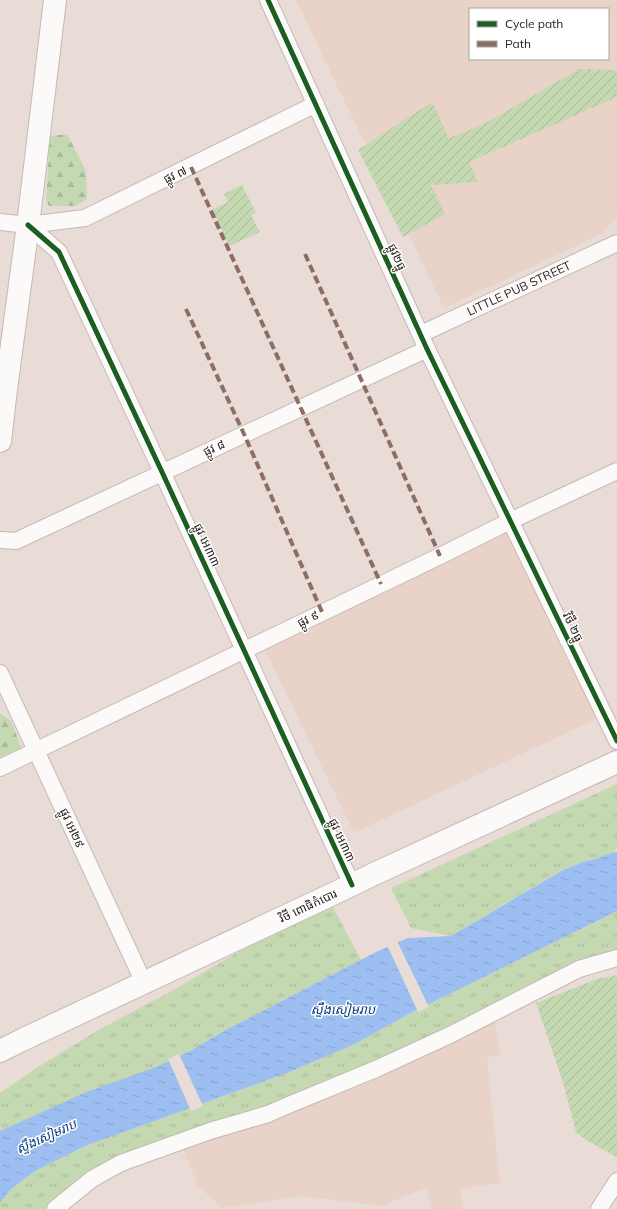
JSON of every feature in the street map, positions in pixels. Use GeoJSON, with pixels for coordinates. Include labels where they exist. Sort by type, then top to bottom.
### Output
{"type":"FeatureCollection","features":[{"type":"Feature","properties":{"kind":"main road"},"geometry":{"type":"LineString","coordinates":[[0,441],[55,0]]}},
{"type":"Feature","properties":{"kind":"main road","name":"វិថី ពោធិកំបោរ"},"geometry":{"type":"LineString","coordinates":[[0,1052],[24,1039],[617,762]]}},
{"type":"Feature","properties":{"kind":"main road"},"geometry":{"type":"LineString","coordinates":[[0,1033],[24,1039]]}},
{"type":"Feature","properties":{"kind":"street","name":"ផ្លូវ២ធ្នូ"},"geometry":{"type":"LineString","coordinates":[[268,0],[427,349],[510,521]]}},
{"type":"Feature","properties":{"kind":"street","name":"ផ្លូវ ៧"},"geometry":{"type":"LineString","coordinates":[[0,222],[28,225],[85,218],[316,104]]}},
{"type":"Feature","properties":{"kind":"street","name":"ផ្លូវ អេ៣៣"},"geometry":{"type":"LineString","coordinates":[[28,225],[59,252],[352,885]]}},
{"type":"Feature","properties":{"kind":"street","name":"LITTLE PUB STREET"},"geometry":{"type":"LineString","coordinates":[[421,334],[617,243]]}},
{"type":"Feature","properties":{"kind":"street","name":"ផ្លូវ ៨"},"geometry":{"type":"LineString","coordinates":[[0,540],[16,541],[427,349]]}},
{"type":"Feature","properties":{"kind":"street","name":"ផ្លូវ ៩"},"geometry":{"type":"LineString","coordinates":[[0,768],[510,521],[617,471]]}},
{"type":"Feature","properties":{"kind":"street","name":"វិថី ២ធ្នូ"},"geometry":{"type":"LineString","coordinates":[[510,521],[617,741]]}},
{"type":"Feature","properties":{"kind":"street","name":"ផ្លូវ អេ២៩"},"geometry":{"type":"LineString","coordinates":[[0,673],[144,983]]}},
{"type":"Feature","properties":{"kind":"street"},"geometry":{"type":"LineString","coordinates":[[55,1209],[92,1179],[121,1163],[210,1131],[268,1114],[376,1069],[452,1034],[579,969],[617,958]]}},
{"type":"Feature","properties":{"kind":"street"},"geometry":{"type":"LineString","coordinates":[[599,1209],[617,1181]]}},
{"type":"Feature","properties":{"kind":"shaded area"},"geometry":{"type":"Polygon","coordinates":[[[296,0],[617,0],[617,215],[604,233],[444,308],[296,0]]]}},
{"type":"Feature","properties":{"kind":"shaded area"},"geometry":{"type":"Polygon","coordinates":[[[507,533],[530,582],[532,581],[548,615],[546,616],[596,719],[354,833],[263,646],[507,533]]]}},
{"type":"Feature","properties":{"kind":"shaded area"},"geometry":{"type":"Polygon","coordinates":[[[494,1013],[500,1054],[487,1058],[500,1183],[475,1186],[460,1190],[463,1209],[431,1209],[427,1187],[382,1206],[301,1196],[222,1208],[198,1186],[183,1148],[494,1013]]]}},
{"type":"Feature","properties":{"kind":"green space"},"geometry":{"type":"Polygon","coordinates":[[[579,69],[614,70],[617,73],[617,97],[469,162],[478,182],[431,185],[445,214],[403,237],[358,150],[432,102],[449,138],[486,123],[579,69]]]}},
{"type":"Feature","properties":{"kind":"green space"},"geometry":{"type":"Polygon","coordinates":[[[67,134],[86,171],[87,199],[75,206],[49,206],[46,201],[50,136],[67,134]]]}},
{"type":"Feature","properties":{"kind":"green space"},"geometry":{"type":"Polygon","coordinates":[[[242,185],[256,213],[251,215],[260,232],[230,246],[212,210],[228,202],[224,194],[242,185]]]}},
{"type":"Feature","properties":{"kind":"green space"},"geometry":{"type":"Polygon","coordinates":[[[0,713],[11,721],[22,749],[0,757],[0,713]]]}},
{"type":"Feature","properties":{"kind":"green space"},"geometry":{"type":"Polygon","coordinates":[[[617,784],[617,848],[614,852],[560,871],[451,936],[411,928],[391,888],[617,784]]]}},
{"type":"Feature","properties":{"kind":"green space"},"geometry":{"type":"Polygon","coordinates":[[[333,907],[361,960],[224,1031],[190,1051],[156,1067],[0,1131],[0,1093],[38,1067],[100,1029],[170,992],[266,936],[333,907]]]}},
{"type":"Feature","properties":{"kind":"green space"},"geometry":{"type":"Polygon","coordinates":[[[617,911],[617,959],[454,1030],[261,1108],[179,1136],[49,1206],[47,1209],[0,1209],[0,1203],[10,1190],[35,1171],[85,1146],[287,1073],[355,1044],[407,1015],[617,911]]]}},
{"type":"Feature","properties":{"kind":"green space"},"geometry":{"type":"Polygon","coordinates":[[[617,975],[616,1157],[586,1140],[576,1132],[563,1082],[536,1003],[597,979],[617,975]]]}},
{"type":"Feature","properties":{"kind":"water","name":"ស្ទឹងសៀមរាប"},"geometry":{"type":"Polygon","coordinates":[[[617,852],[617,911],[407,1015],[355,1044],[287,1073],[85,1146],[35,1171],[10,1190],[0,1203],[0,1131],[84,1093],[156,1067],[190,1051],[224,1031],[376,952],[408,938],[451,936],[561,871],[582,862],[596,859],[617,852]]]}},
{"type":"Feature","properties":{"kind":"pier"},"geometry":{"type":"Polygon","coordinates":[[[397,941],[429,1007],[418,1012],[387,945],[397,941]]]}},
{"type":"Feature","properties":{"kind":"pier"},"geometry":{"type":"Polygon","coordinates":[[[179,1054],[203,1106],[191,1111],[168,1059],[179,1054]]]}},
{"type":"Feature","properties":{"kind":"marked path"},"geometry":{"type":"LineString","coordinates":[[191,167],[381,584]]}},
{"type":"Feature","properties":{"kind":"marked path"},"geometry":{"type":"LineString","coordinates":[[305,254],[440,556]]}},
{"type":"Feature","properties":{"kind":"marked path"},"geometry":{"type":"LineString","coordinates":[[186,309],[244,434],[322,612]]}},
{"type":"Feature","properties":{"kind":"cycle path"},"geometry":{"type":"LineString","coordinates":[[268,0],[427,349],[617,741]]}},
{"type":"Feature","properties":{"kind":"cycle path"},"geometry":{"type":"LineString","coordinates":[[28,225],[59,252],[352,885]]}}]}
